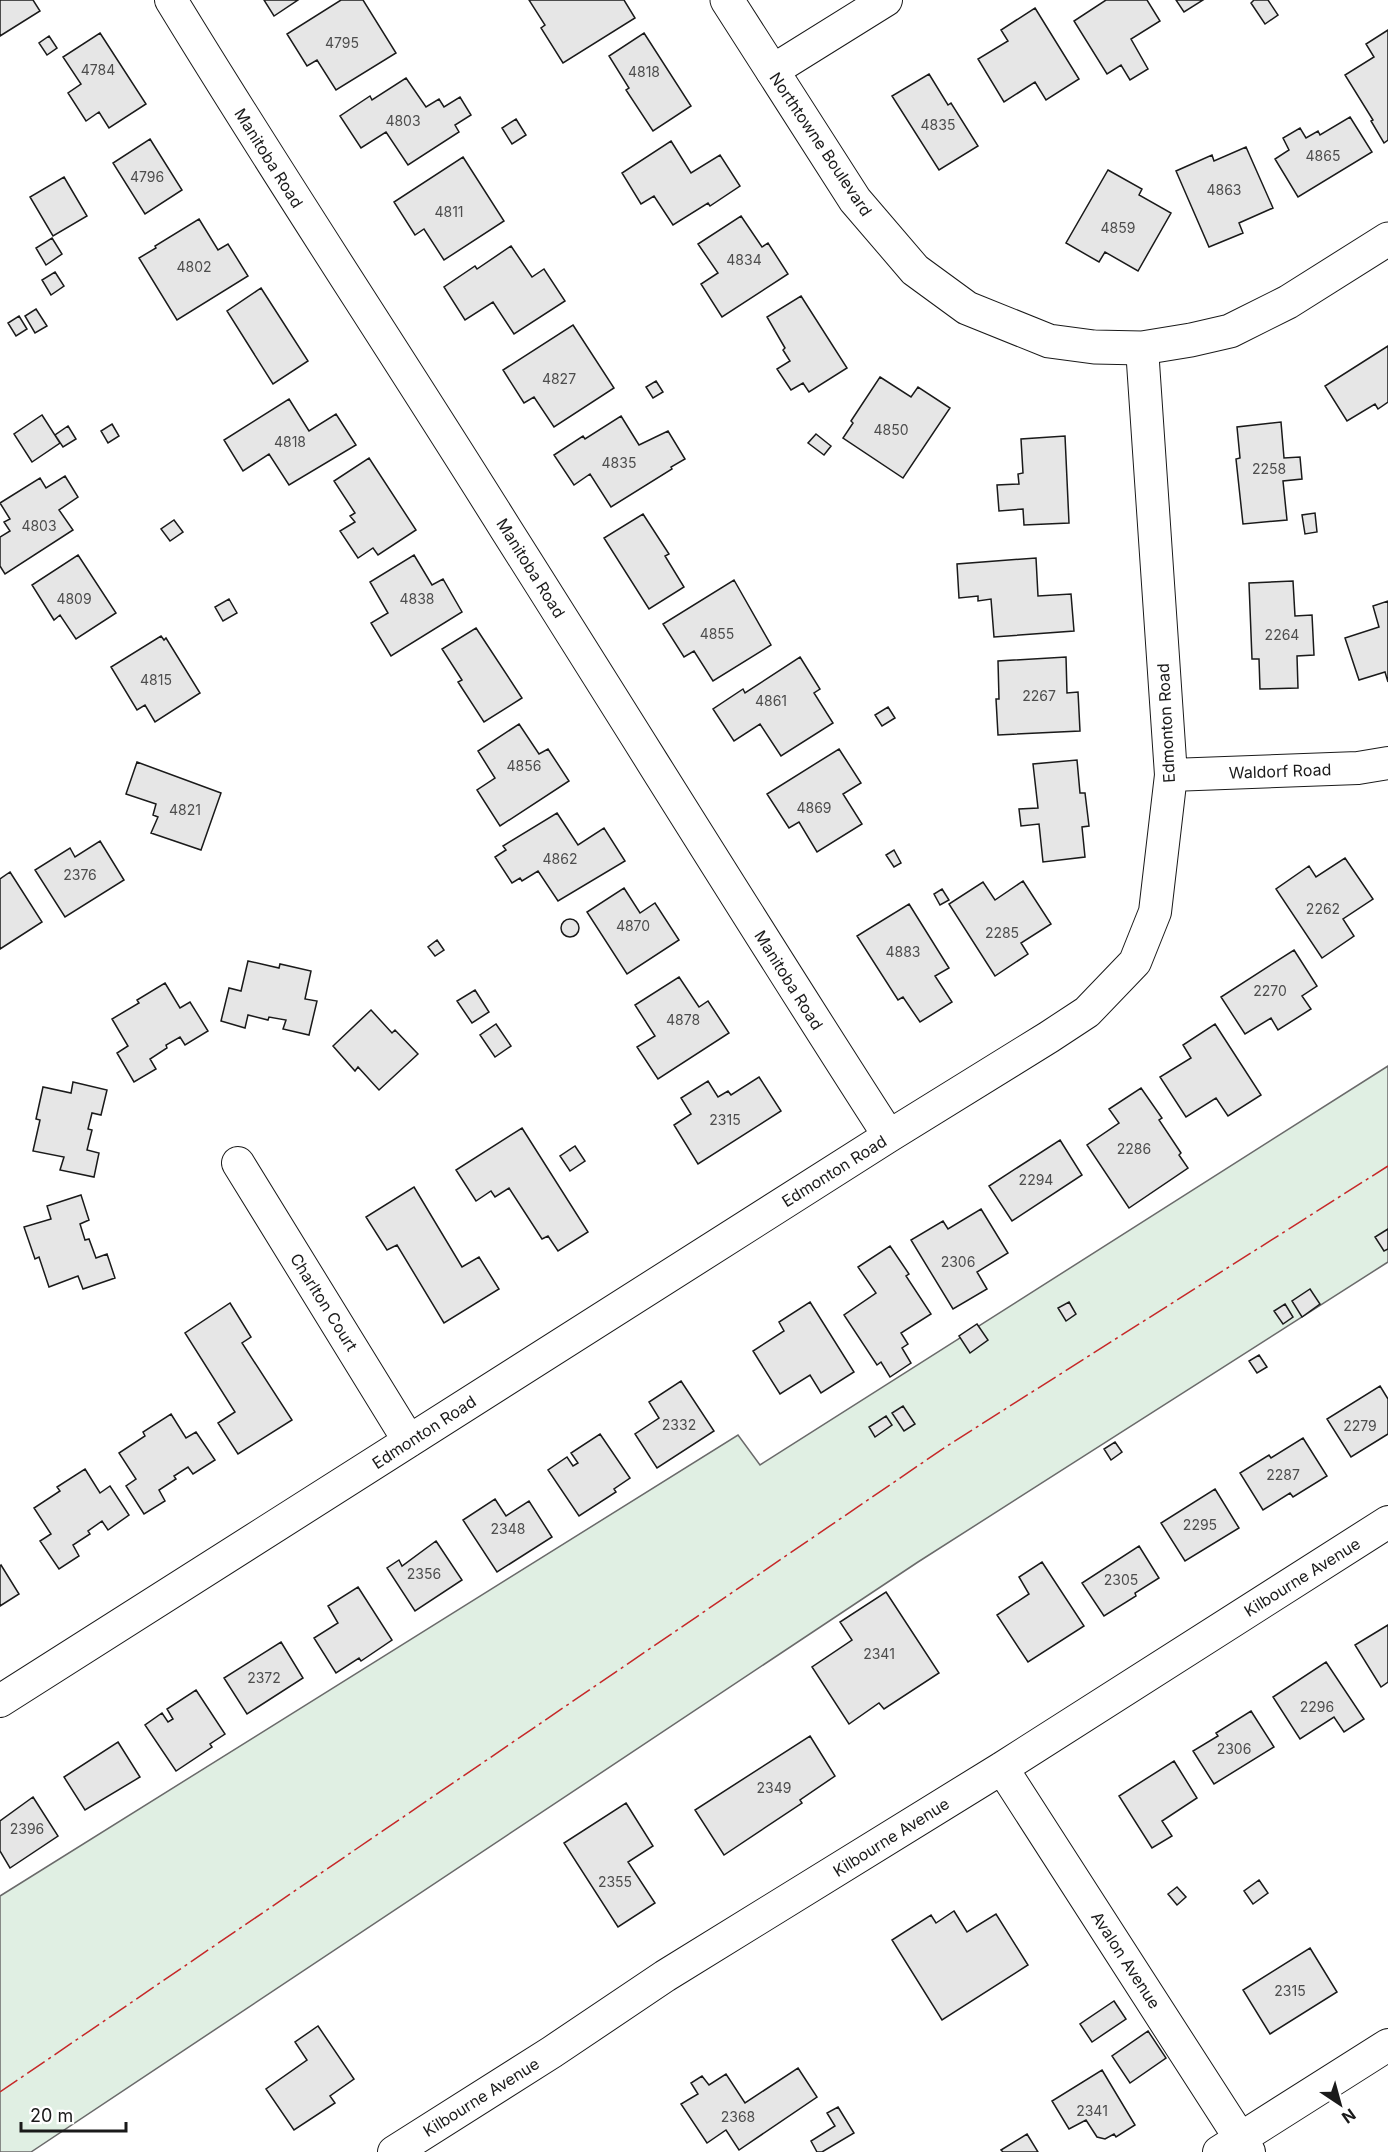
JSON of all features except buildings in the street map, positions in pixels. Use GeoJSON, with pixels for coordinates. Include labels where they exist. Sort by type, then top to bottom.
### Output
{"type":"FeatureCollection","features":[{"type":"Feature","properties":{"kind":"street","name":"Manitoba Road"},"geometry":{"type":"LineString","coordinates":[[171,0],[261,147],[507,529],[889,1137]]}},
{"type":"Feature","properties":{"kind":"street","name":"Northtowne Boulevard"},"geometry":{"type":"LineString","coordinates":[[727,0],[855,200],[915,270],[967,308],[1048,341],[1094,347],[1142,348],[1230,331],[1288,302],[1388,238]]}},
{"type":"Feature","properties":{"kind":"street"},"geometry":{"type":"LineString","coordinates":[[772,71],[886,0]]}},
{"type":"Feature","properties":{"kind":"street","name":"Edmonton Road"},"geometry":{"type":"LineString","coordinates":[[0,1701],[1049,1038],[1087,1012],[1135,962],[1155,912],[1171,775],[1142,348]]}},
{"type":"Feature","properties":{"kind":"street","name":"Waldorf Road"},"geometry":{"type":"LineString","coordinates":[[1171,775],[1358,768],[1388,763]]}},
{"type":"Feature","properties":{"kind":"street","name":"Charlton Court"},"geometry":{"type":"LineString","coordinates":[[238,1163],[409,1442]]}},
{"type":"Feature","properties":{"kind":"street","name":"Kilbourne Avenue"},"geometry":{"type":"LineString","coordinates":[[394,2152],[552,2052],[665,1976],[1002,1768],[1388,1522]]}},
{"type":"Feature","properties":{"kind":"street","name":"Avalon Avenue"},"geometry":{"type":"LineString","coordinates":[[1002,1768],[1236,2148]]}},
{"type":"Feature","properties":{"kind":"street"},"geometry":{"type":"LineString","coordinates":[[1236,2148],[1388,2045]]}},
{"type":"Feature","properties":{"kind":"green space"},"geometry":{"type":"Polygon","coordinates":[[[1388,1066],[1388,1262],[918,1562],[31,2152],[0,2152],[0,1896],[738,1435],[760,1465],[1388,1066]]]}},
{"type":"Feature","properties":{"kind":"power"},"geometry":{"type":"LineString","coordinates":[[0,2092],[947,1446],[1388,1166]]}}]}
